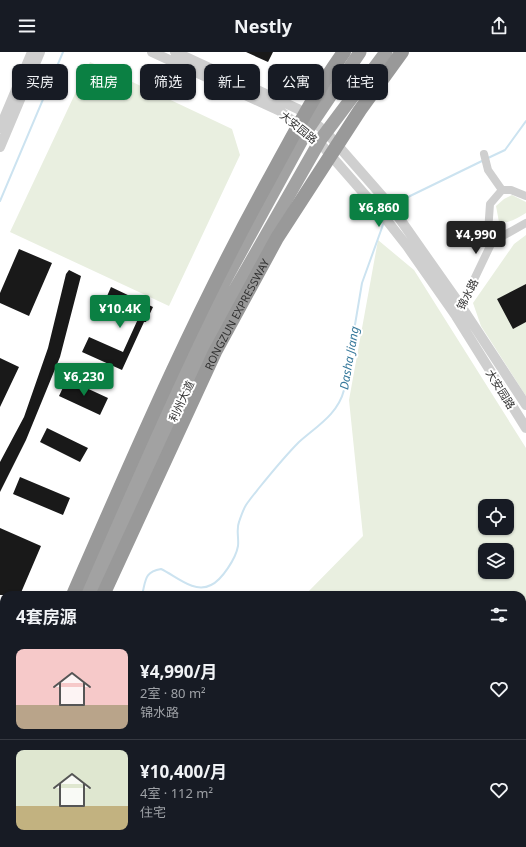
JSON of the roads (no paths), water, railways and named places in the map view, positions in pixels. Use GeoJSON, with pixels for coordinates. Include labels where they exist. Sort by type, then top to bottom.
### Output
{"type":"FeatureCollection","features":[{"type":"Feature","properties":{"kind":"highway"},"geometry":{"type":"LineString","coordinates":[[75,591],[133,458],[201,311],[258,200],[302,120],[344,52]]}},
{"type":"Feature","properties":{"kind":"highway","name":"利州大道"},"geometry":{"type":"LineString","coordinates":[[86,591],[221,288],[310,127],[360,52]]}},
{"type":"Feature","properties":{"kind":"highway","name":"利州大道"},"geometry":{"type":"LineString","coordinates":[[96,591],[167,430],[229,300],[322,137],[386,52]]}},
{"type":"Feature","properties":{"kind":"highway","name":"RONGZUN EXPRESSWAY"},"geometry":{"type":"LineString","coordinates":[[105,591],[215,352],[277,238],[360,110],[402,52]]}},
{"type":"Feature","properties":{"kind":"street"},"geometry":{"type":"LineString","coordinates":[[0,128],[32,52]]}},
{"type":"Feature","properties":{"kind":"street"},"geometry":{"type":"LineString","coordinates":[[0,147],[40,52]]}},
{"type":"Feature","properties":{"kind":"street","name":"大安园路"},"geometry":{"type":"LineString","coordinates":[[152,52],[280,111],[310,127]]}},
{"type":"Feature","properties":{"kind":"street"},"geometry":{"type":"LineString","coordinates":[[175,52],[298,109],[310,127],[322,137],[390,205],[461,306],[526,405]]}},
{"type":"Feature","properties":{"kind":"street","name":"大安园路"},"geometry":{"type":"LineString","coordinates":[[322,137],[395,230],[456,316],[526,428]]}},
{"type":"Feature","properties":{"kind":"street"},"geometry":{"type":"LineString","coordinates":[[484,154],[488,170],[502,190]]}},
{"type":"Feature","properties":{"kind":"street"},"geometry":{"type":"LineString","coordinates":[[526,196],[511,190],[502,190],[490,204],[488,232],[492,242],[526,223]]}},
{"type":"Feature","properties":{"kind":"street","name":"锦水路"},"geometry":{"type":"LineString","coordinates":[[456,316],[492,242]]}},
{"type":"Feature","properties":{"kind":"waterway"},"geometry":{"type":"LineString","coordinates":[[0,201],[63,52]]}},
{"type":"Feature","properties":{"kind":"waterway","name":"Dasha Jiang"},"geometry":{"type":"LineString","coordinates":[[488,158],[505,150],[526,121]]}},
{"type":"Feature","properties":{"kind":"waterway","name":"Dasha Jiang"},"geometry":{"type":"LineString","coordinates":[[396,209],[406,198],[484,160]]}},
{"type":"Feature","properties":{"kind":"waterway","name":"Dasha Jiang"},"geometry":{"type":"LineString","coordinates":[[143,591],[145,581],[151,572],[155,570],[161,569],[185,583],[198,587],[211,585],[220,578],[228,568],[237,551],[238,525],[242,513],[252,496],[299,442],[326,419],[337,406],[344,390],[362,283],[384,222]]}}]}
